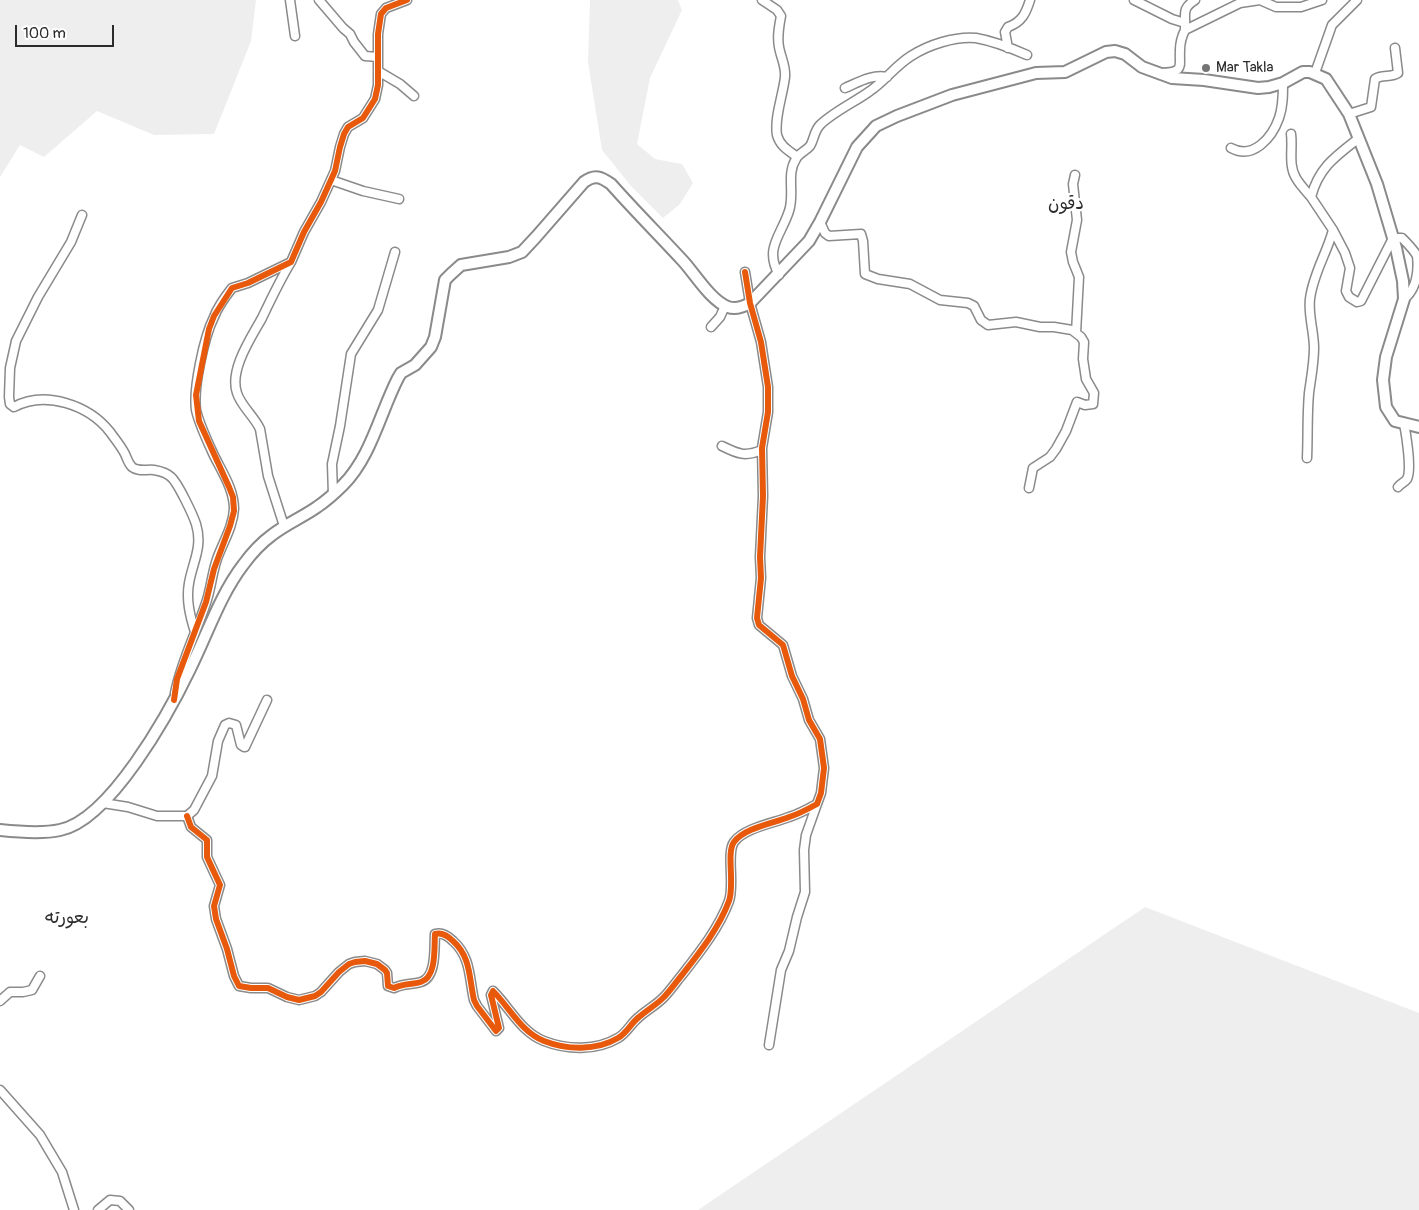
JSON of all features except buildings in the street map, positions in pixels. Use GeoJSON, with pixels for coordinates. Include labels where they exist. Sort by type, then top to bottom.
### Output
{"type":"FeatureCollection","features":[{"type":"Feature","properties":{"kind":"main road"},"geometry":{"type":"LineString","coordinates":[[0,830],[35,832],[60,830],[81,821],[103,803],[130,770],[174,700],[237,574],[263,543],[284,526],[317,508],[344,484],[361,462],[401,373],[416,364],[431,346],[435,337],[445,280],[461,265],[509,257],[522,252],[590,177],[602,178],[611,184],[682,260],[712,296],[729,308],[738,309],[750,303],[809,241],[858,146],[876,126],[897,116],[952,95],[1036,73],[1065,72],[1106,52],[1115,51],[1125,54],[1142,67],[1172,78],[1258,88],[1269,88],[1303,72],[1314,73],[1326,79],[1349,114],[1377,184],[1403,281],[1404,299],[1386,357],[1383,380],[1386,407],[1395,421],[1419,428]]}},
{"type":"Feature","properties":{"kind":"street"},"geometry":{"type":"LineString","coordinates":[[290,0],[295,36]]}},
{"type":"Feature","properties":{"kind":"street"},"geometry":{"type":"LineString","coordinates":[[319,0],[350,34],[365,56],[378,57]]}},
{"type":"Feature","properties":{"kind":"street"},"geometry":{"type":"LineString","coordinates":[[284,526],[268,476],[260,429],[237,395],[235,385],[236,373],[248,342],[291,262],[331,180],[344,134],[348,128],[363,118],[375,99],[378,86],[378,34],[381,14],[386,8],[407,0]]}},
{"type":"Feature","properties":{"kind":"street"},"geometry":{"type":"LineString","coordinates":[[762,0],[778,10],[781,16],[778,36],[779,46],[785,63],[785,75],[776,124],[777,134],[781,145],[797,157]]}},
{"type":"Feature","properties":{"kind":"street"},"geometry":{"type":"LineString","coordinates":[[1008,48],[1005,32],[1008,27],[1016,24],[1024,15],[1030,0]]}},
{"type":"Feature","properties":{"kind":"street"},"geometry":{"type":"LineString","coordinates":[[1134,0],[1185,26],[1213,17],[1240,3],[1260,0],[1276,7],[1301,7],[1322,0]]}},
{"type":"Feature","properties":{"kind":"street"},"geometry":{"type":"LineString","coordinates":[[1157,74],[1168,73],[1179,68],[1181,63],[1180,45],[1185,26],[1185,10],[1195,0]]}},
{"type":"Feature","properties":{"kind":"street"},"geometry":{"type":"LineString","coordinates":[[1314,73],[1332,25],[1357,0]]}},
{"type":"Feature","properties":{"kind":"street"},"geometry":{"type":"LineString","coordinates":[[778,275],[773,265],[773,244],[790,210],[793,168],[797,157],[810,146],[814,134],[820,125],[872,90],[910,56],[950,40],[974,38],[1027,55]]}},
{"type":"Feature","properties":{"kind":"street"},"geometry":{"type":"LineString","coordinates":[[1349,114],[1371,108],[1375,79],[1378,77],[1394,76],[1398,73],[1395,48]]}},
{"type":"Feature","properties":{"kind":"street"},"geometry":{"type":"LineString","coordinates":[[378,71],[400,84],[414,96]]}},
{"type":"Feature","properties":{"kind":"street"},"geometry":{"type":"LineString","coordinates":[[845,88],[867,78],[879,75],[887,77]]}},
{"type":"Feature","properties":{"kind":"street"},"geometry":{"type":"LineString","coordinates":[[1231,148],[1238,152],[1249,151],[1264,143],[1273,131],[1279,117],[1283,101],[1283,83]]}},
{"type":"Feature","properties":{"kind":"street"},"geometry":{"type":"LineString","coordinates":[[1291,134],[1291,160],[1294,176],[1333,230],[1345,253],[1350,268],[1346,291],[1349,297],[1357,302],[1361,300],[1392,238],[1402,238],[1418,257],[1416,287],[1404,299]]}},
{"type":"Feature","properties":{"kind":"street"},"geometry":{"type":"LineString","coordinates":[[1311,197],[1321,172],[1329,162],[1359,138]]}},
{"type":"Feature","properties":{"kind":"street"},"geometry":{"type":"LineString","coordinates":[[1075,175],[1073,184],[1077,220],[1071,252],[1079,277],[1076,333]]}},
{"type":"Feature","properties":{"kind":"street"},"geometry":{"type":"LineString","coordinates":[[331,180],[364,191],[399,199]]}},
{"type":"Feature","properties":{"kind":"street"},"geometry":{"type":"LineString","coordinates":[[82,215],[71,242],[38,297],[16,341],[10,368],[8,397],[10,404],[14,407],[26,401],[41,399],[66,403],[92,416],[108,429],[134,469],[161,472],[171,476],[195,522],[199,538],[188,596],[195,632]]}},
{"type":"Feature","properties":{"kind":"street"},"geometry":{"type":"LineString","coordinates":[[820,222],[828,236],[860,234],[863,241],[865,274],[878,279],[910,284],[940,300],[968,303],[974,306],[981,320],[988,325],[1016,322],[1040,328],[1063,328],[1072,330],[1081,337],[1084,342],[1082,358],[1086,379],[1094,393],[1093,404],[1085,405],[1077,402],[1066,431],[1056,449],[1050,457],[1033,468],[1030,488]]}},
{"type":"Feature","properties":{"kind":"street"},"geometry":{"type":"LineString","coordinates":[[1307,458],[1309,391],[1314,349],[1314,334],[1309,312],[1310,300],[1312,284],[1333,230]]}},
{"type":"Feature","properties":{"kind":"street"},"geometry":{"type":"LineString","coordinates":[[332,495],[332,464],[352,354],[378,310],[395,252]]}},
{"type":"Feature","properties":{"kind":"street"},"geometry":{"type":"LineString","coordinates":[[174,700],[177,679],[206,602],[215,564],[234,511],[230,487],[206,437],[196,408],[198,379],[209,329],[214,316],[232,288],[248,283],[291,262]]}},
{"type":"Feature","properties":{"kind":"street"},"geometry":{"type":"LineString","coordinates":[[745,272],[750,303],[761,342],[768,387],[768,412],[762,450],[761,578],[757,618],[760,625],[783,645],[792,676],[803,699],[809,720],[820,739],[824,768],[821,793],[806,835],[804,850],[805,892],[781,970],[769,1045]]}},
{"type":"Feature","properties":{"kind":"street"},"geometry":{"type":"LineString","coordinates":[[712,327],[720,317],[725,306]]}},
{"type":"Feature","properties":{"kind":"street"},"geometry":{"type":"LineString","coordinates":[[1398,487],[1406,480],[1409,472],[1408,440],[1404,423]]}},
{"type":"Feature","properties":{"kind":"street"},"geometry":{"type":"LineString","coordinates":[[722,446],[737,453],[751,454],[762,450]]}},
{"type":"Feature","properties":{"kind":"street"},"geometry":{"type":"LineString","coordinates":[[103,803],[128,807],[157,816],[186,816],[194,810],[212,776],[218,741],[226,725],[229,723],[236,725],[240,745],[244,748],[246,747],[267,700]]}},
{"type":"Feature","properties":{"kind":"street"},"geometry":{"type":"LineString","coordinates":[[186,816],[191,827],[207,840],[207,858],[220,885],[214,906],[216,919],[234,976],[237,983],[242,987],[268,988],[299,1000],[321,992],[345,967],[361,961],[372,962],[385,970],[387,973],[387,983],[390,987],[394,988],[403,984],[422,981],[428,977],[431,970],[435,934],[441,933],[456,944],[466,959],[474,1000],[496,1031],[499,1028],[491,995],[493,991],[506,1008],[532,1034],[555,1044],[580,1048],[613,1040],[623,1034],[638,1018],[665,996],[696,957],[714,930],[729,900],[732,889],[731,851],[734,842],[758,828],[792,816],[817,804]]}},
{"type":"Feature","properties":{"kind":"street"},"geometry":{"type":"LineString","coordinates":[[0,1001],[10,992],[32,990],[40,976]]}},
{"type":"Feature","properties":{"kind":"street"},"geometry":{"type":"LineString","coordinates":[[0,1090],[40,1135],[62,1172],[74,1210]]}},
{"type":"Feature","properties":{"kind":"street"},"geometry":{"type":"LineString","coordinates":[[98,1210],[110,1200],[120,1201],[129,1210]]}},
{"type":"Feature","properties":{"kind":"shaded area"},"geometry":{"type":"Polygon","coordinates":[[[0,0],[256,0],[251,41],[214,134],[154,135],[97,111],[44,157],[20,145],[0,177],[0,0]]]}},
{"type":"Feature","properties":{"kind":"shaded area"},"geometry":{"type":"Polygon","coordinates":[[[590,0],[678,0],[682,10],[650,78],[637,144],[655,159],[682,164],[693,183],[680,204],[663,218],[631,186],[602,150],[588,62],[590,0]]]}},
{"type":"Feature","properties":{"kind":"shaded area"},"geometry":{"type":"Polygon","coordinates":[[[1145,907],[1419,1013],[1419,1210],[698,1210],[1145,907]]]}},
{"type":"Feature","properties":{"kind":"cycle path"},"geometry":{"type":"LineString","coordinates":[[174,700],[177,679],[206,602],[214,569],[234,511],[233,497],[199,421],[196,395],[209,329],[214,316],[232,288],[248,283],[291,262],[335,171],[344,134],[348,127],[363,118],[375,99],[378,85],[378,34],[381,14],[386,8],[407,0]]}},
{"type":"Feature","properties":{"kind":"cycle path"},"geometry":{"type":"LineString","coordinates":[[187,816],[191,827],[207,840],[207,857],[220,885],[214,906],[216,919],[239,986],[268,988],[287,997],[299,1000],[315,996],[321,992],[349,964],[365,961],[377,964],[385,970],[388,986],[394,988],[421,982],[430,974],[434,961],[435,934],[440,934],[451,939],[459,947],[468,968],[474,1000],[496,1031],[499,1028],[491,995],[493,991],[522,1026],[536,1037],[553,1044],[581,1048],[600,1045],[618,1038],[636,1019],[663,998],[702,949],[725,911],[731,894],[731,853],[734,842],[745,833],[817,804],[821,793],[824,768],[820,739],[809,720],[803,699],[792,676],[783,645],[759,625],[757,618],[761,578],[762,448],[768,412],[768,387],[761,342],[750,303],[745,272]]}},
{"type":"Feature","properties":{"kind":"place","name":"Mar Takla"},"geometry":{"type":"Point","coordinates":[1206,68]}},
{"type":"Feature","properties":{"kind":"district","name":"دقون"},"geometry":{"type":"Point","coordinates":[1066,204]}},
{"type":"Feature","properties":{"kind":"district","name":"بعورته"},"geometry":{"type":"Point","coordinates":[67,918]}}]}
